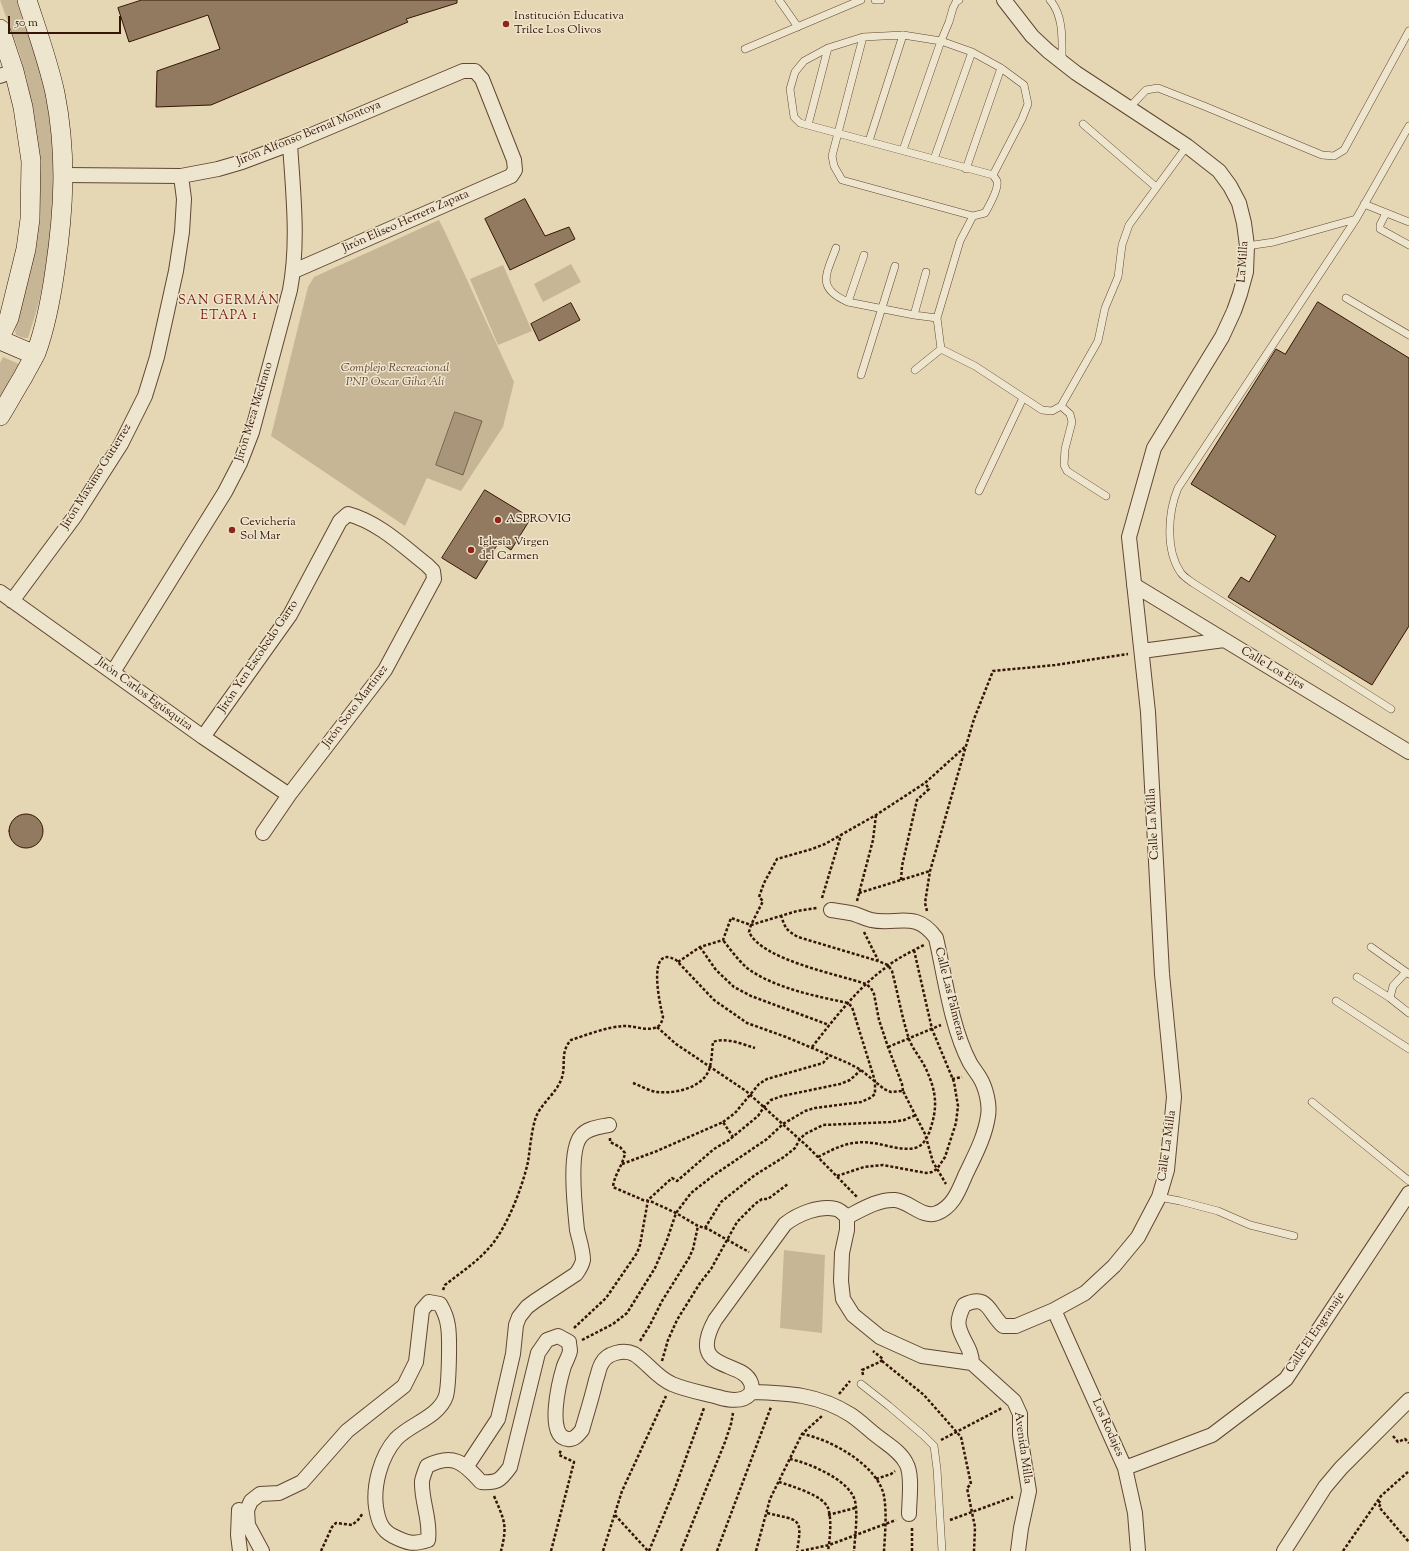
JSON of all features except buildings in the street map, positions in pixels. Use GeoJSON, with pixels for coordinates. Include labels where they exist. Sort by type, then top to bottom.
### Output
{"type":"FeatureCollection","features":[{"type":"Feature","properties":{"kind":"main road"},"geometry":{"type":"LineString","coordinates":[[0,416],[35,355],[42,334],[53,281],[60,235],[64,175],[60,124],[55,93],[48,64],[27,0]]}},
{"type":"Feature","properties":{"kind":"main road"},"geometry":{"type":"LineString","coordinates":[[0,29],[7,74],[23,107],[31,161],[30,219],[26,250],[9,318],[0,338],[35,355]]}},
{"type":"Feature","properties":{"kind":"street","name":"La Milla"},"geometry":{"type":"LineString","coordinates":[[1004,0],[1032,36],[1048,51],[1129,108],[1187,146],[1219,170],[1239,203],[1244,223],[1247,246],[1246,272],[1240,294],[1222,337],[1154,448],[1129,537],[1134,585]]}},
{"type":"Feature","properties":{"kind":"street","name":"Jirón Alfonso Bernal Montoya"},"geometry":{"type":"LineString","coordinates":[[64,175],[181,176],[218,169],[290,144],[463,71],[475,71],[482,79],[514,160],[515,170]]}},
{"type":"Feature","properties":{"kind":"street","name":"Jirón Meza Medrano"},"geometry":{"type":"LineString","coordinates":[[113,672],[225,492],[240,463],[252,432],[294,271],[295,242],[290,144]]}},
{"type":"Feature","properties":{"kind":"street","name":"Jirón Eliseo Herrera Zapata"},"geometry":{"type":"LineString","coordinates":[[294,271],[511,176],[515,170]]}},
{"type":"Feature","properties":{"kind":"street","name":"Jirón Maximo Gutierrez"},"geometry":{"type":"LineString","coordinates":[[12,601],[75,516],[121,444],[145,396],[157,357],[176,271],[182,232],[184,199],[181,176]]}},
{"type":"Feature","properties":{"kind":"street","name":"Jirón Soto Martinez"},"geometry":{"type":"LineString","coordinates":[[263,833],[289,795],[385,670],[434,579],[432,570],[427,565],[383,531],[359,517],[348,514]]}},
{"type":"Feature","properties":{"kind":"street","name":"Jirón Yen Escobedo Garro"},"geometry":{"type":"LineString","coordinates":[[203,737],[290,615],[340,521],[348,514]]}},
{"type":"Feature","properties":{"kind":"street","name":"Calle Los Ejes"},"geometry":{"type":"LineString","coordinates":[[1134,585],[1409,752]]}},
{"type":"Feature","properties":{"kind":"street","name":"Calle La Milla"},"geometry":{"type":"LineString","coordinates":[[972,1363],[972,1355],[959,1326],[964,1305],[973,1300],[980,1300],[989,1307],[994,1318],[1003,1326],[1016,1326],[1054,1310],[1085,1293],[1114,1266],[1138,1236],[1160,1197],[1167,1170],[1174,1097],[1162,974],[1148,712],[1134,585]]}},
{"type":"Feature","properties":{"kind":"street","name":"Jirón Carlos Egúsquiza"},"geometry":{"type":"LineString","coordinates":[[0,592],[203,737],[289,795]]}},
{"type":"Feature","properties":{"kind":"street"},"geometry":{"type":"LineString","coordinates":[[1142,652],[1224,640]]}},
{"type":"Feature","properties":{"kind":"street","name":"Calle Las Palmeras"},"geometry":{"type":"LineString","coordinates":[[831,910],[851,913],[872,920],[905,920],[920,923],[930,929],[933,934],[954,1020],[962,1046],[984,1088],[988,1116],[982,1139],[955,1198],[945,1209],[935,1214],[924,1213],[905,1202],[895,1200],[878,1202],[847,1217]]}},
{"type":"Feature","properties":{"kind":"street"},"geometry":{"type":"LineString","coordinates":[[467,1466],[498,1419],[513,1354],[516,1325],[519,1317],[527,1307],[576,1274],[583,1261],[577,1229],[573,1182],[576,1148],[580,1136],[589,1129],[609,1125]]}},
{"type":"Feature","properties":{"kind":"street","name":"Calle El Engranaje"},"geometry":{"type":"LineString","coordinates":[[1125,1468],[1212,1435],[1286,1379],[1409,1193]]}},
{"type":"Feature","properties":{"kind":"street"},"geometry":{"type":"LineString","coordinates":[[240,1551],[238,1535],[239,1508],[260,1494],[279,1493],[302,1482],[347,1431],[404,1386],[416,1362],[422,1310],[429,1302],[440,1304],[446,1315],[449,1328],[448,1381],[446,1396],[439,1408],[396,1439],[386,1455],[376,1478],[375,1503],[378,1521],[387,1533],[401,1540],[417,1544],[428,1540],[429,1531],[422,1480],[427,1466],[438,1460],[455,1460],[467,1466],[481,1482],[488,1483],[493,1483],[503,1477],[510,1467],[538,1353],[547,1340],[558,1336],[567,1343],[570,1350],[564,1366],[558,1392],[555,1418],[559,1434],[565,1439],[571,1440],[578,1436],[582,1430],[602,1362],[611,1354],[626,1351],[632,1354],[671,1384],[734,1400],[746,1397],[751,1392],[752,1386],[750,1379],[746,1374],[723,1365],[714,1359],[709,1353],[707,1341],[709,1331],[759,1258],[785,1224],[795,1216],[823,1208],[837,1209],[847,1217],[841,1281],[843,1298],[852,1315],[880,1337],[922,1356],[972,1363]]}},
{"type":"Feature","properties":{"kind":"street","name":"Los Rodajes"},"geometry":{"type":"LineString","coordinates":[[1054,1310],[1125,1468],[1135,1513],[1138,1551]]}},
{"type":"Feature","properties":{"kind":"street","name":"Avenida Milla"},"geometry":{"type":"LineString","coordinates":[[972,1363],[1014,1401],[1020,1414],[1020,1435],[1029,1491],[1018,1551]]}},
{"type":"Feature","properties":{"kind":"street"},"geometry":{"type":"LineString","coordinates":[[751,1392],[805,1396],[829,1404],[851,1415],[900,1454],[907,1463],[909,1473],[909,1514]]}},
{"type":"Feature","properties":{"kind":"street"},"geometry":{"type":"LineString","coordinates":[[1284,1551],[1325,1487],[1341,1468],[1409,1400]]}},
{"type":"Feature","properties":{"kind":"street"},"geometry":{"type":"LineString","coordinates":[[260,1494],[251,1501],[247,1510],[248,1525],[262,1551]]}},
{"type":"Feature","properties":{"kind":"lane"},"geometry":{"type":"LineString","coordinates":[[779,0],[798,27]]}},
{"type":"Feature","properties":{"kind":"lane"},"geometry":{"type":"LineString","coordinates":[[745,49],[861,0]]}},
{"type":"Feature","properties":{"kind":"lane"},"geometry":{"type":"LineString","coordinates":[[875,0],[881,0]]}},
{"type":"Feature","properties":{"kind":"lane"},"geometry":{"type":"LineString","coordinates":[[902,150],[953,8],[959,0]]}},
{"type":"Feature","properties":{"kind":"lane"},"geometry":{"type":"LineString","coordinates":[[1050,0],[1055,6],[1062,31],[1062,62]]}},
{"type":"Feature","properties":{"kind":"lane"},"geometry":{"type":"LineString","coordinates":[[1129,108],[1146,90],[1158,88],[1322,155],[1334,156],[1344,150],[1409,31]]}},
{"type":"Feature","properties":{"kind":"lane"},"geometry":{"type":"LineString","coordinates":[[869,141],[903,35]]}},
{"type":"Feature","properties":{"kind":"lane"},"geometry":{"type":"LineString","coordinates":[[863,37],[839,134],[832,156],[834,166],[842,180],[973,216],[985,213],[992,200],[997,187],[997,181],[993,175],[966,169],[869,141],[839,134],[808,126],[800,123],[794,117],[790,89],[795,72],[804,61],[828,48],[863,37],[903,35],[941,40],[972,52],[1001,68],[1024,85],[1028,104],[1022,120],[993,175]]}},
{"type":"Feature","properties":{"kind":"lane"},"geometry":{"type":"LineString","coordinates":[[808,126],[828,48]]}},
{"type":"Feature","properties":{"kind":"lane"},"geometry":{"type":"LineString","coordinates":[[934,159],[972,52]]}},
{"type":"Feature","properties":{"kind":"lane"},"geometry":{"type":"LineString","coordinates":[[966,169],[1001,68]]}},
{"type":"Feature","properties":{"kind":"lane"},"geometry":{"type":"LineString","coordinates":[[1083,124],[1156,187]]}},
{"type":"Feature","properties":{"kind":"lane"},"geometry":{"type":"LineString","coordinates":[[1391,709],[1193,583],[1181,573],[1174,557],[1170,536],[1170,522],[1172,501],[1178,488],[1356,219],[1409,126]]}},
{"type":"Feature","properties":{"kind":"lane"},"geometry":{"type":"LineString","coordinates":[[941,349],[975,366],[1042,410],[1052,411],[1061,406],[1098,341],[1105,308],[1118,277],[1122,245],[1129,225],[1187,146]]}},
{"type":"Feature","properties":{"kind":"lane"},"geometry":{"type":"LineString","coordinates":[[1364,204],[1409,222]]}},
{"type":"Feature","properties":{"kind":"lane"},"geometry":{"type":"LineString","coordinates":[[1386,213],[1380,225],[1380,229],[1409,245]]}},
{"type":"Feature","properties":{"kind":"lane"},"geometry":{"type":"LineString","coordinates":[[941,349],[937,318],[960,240],[973,216]]}},
{"type":"Feature","properties":{"kind":"lane"},"geometry":{"type":"LineString","coordinates":[[1247,246],[1274,242],[1356,219]]}},
{"type":"Feature","properties":{"kind":"lane"},"geometry":{"type":"LineString","coordinates":[[836,248],[826,277],[828,290],[835,296],[848,302],[937,318]]}},
{"type":"Feature","properties":{"kind":"lane"},"geometry":{"type":"LineString","coordinates":[[848,302],[864,255]]}},
{"type":"Feature","properties":{"kind":"lane"},"geometry":{"type":"LineString","coordinates":[[861,375],[895,266]]}},
{"type":"Feature","properties":{"kind":"lane"},"geometry":{"type":"LineString","coordinates":[[914,315],[926,272]]}},
{"type":"Feature","properties":{"kind":"lane"},"geometry":{"type":"LineString","coordinates":[[1346,298],[1409,335]]}},
{"type":"Feature","properties":{"kind":"lane"},"geometry":{"type":"LineString","coordinates":[[915,370],[941,349]]}},
{"type":"Feature","properties":{"kind":"lane"},"geometry":{"type":"LineString","coordinates":[[979,491],[1023,398]]}},
{"type":"Feature","properties":{"kind":"lane"},"geometry":{"type":"LineString","coordinates":[[1061,406],[1070,414],[1072,422],[1065,449],[1064,465],[1067,471],[1106,496]]}},
{"type":"Feature","properties":{"kind":"lane"},"geometry":{"type":"LineString","coordinates":[[1371,947],[1407,973],[1393,986],[1390,998]]}},
{"type":"Feature","properties":{"kind":"lane"},"geometry":{"type":"LineString","coordinates":[[1357,977],[1390,998],[1409,1013]]}},
{"type":"Feature","properties":{"kind":"lane"},"geometry":{"type":"LineString","coordinates":[[1336,1001],[1409,1049]]}},
{"type":"Feature","properties":{"kind":"lane"},"geometry":{"type":"LineString","coordinates":[[1312,1102],[1409,1181]]}},
{"type":"Feature","properties":{"kind":"lane"},"geometry":{"type":"LineString","coordinates":[[1160,1197],[1218,1211],[1250,1225],[1294,1236]]}},
{"type":"Feature","properties":{"kind":"lane"},"geometry":{"type":"LineString","coordinates":[[861,1384],[889,1406],[934,1446],[937,1469],[942,1551]]}},
{"type":"Feature","properties":{"kind":"path"},"geometry":{"type":"LineString","coordinates":[[812,1047],[848,1003],[866,984],[888,965],[914,950],[933,934],[925,903],[930,871],[974,719],[993,671],[1055,665],[1142,652]]}},
{"type":"Feature","properties":{"kind":"path"},"geometry":{"type":"LineString","coordinates":[[955,1198],[933,1162],[926,1139],[916,1115],[903,1091],[902,1084],[888,1048],[874,994],[871,988],[866,984],[805,966],[769,951],[751,936],[749,932],[750,925],[763,901],[759,897],[764,883],[777,859],[812,849],[876,815],[925,783],[966,746]]}},
{"type":"Feature","properties":{"kind":"path"},"geometry":{"type":"LineString","coordinates":[[901,880],[902,866],[918,800],[929,789],[925,783]]}},
{"type":"Feature","properties":{"kind":"path"},"geometry":{"type":"LineString","coordinates":[[876,815],[873,840],[858,894],[857,916],[878,961]]}},
{"type":"Feature","properties":{"kind":"path"},"geometry":{"type":"LineString","coordinates":[[723,940],[731,918],[750,925],[797,911],[818,908],[830,875],[841,834]]}},
{"type":"Feature","properties":{"kind":"path"},"geometry":{"type":"LineString","coordinates":[[858,894],[930,871]]}},
{"type":"Feature","properties":{"kind":"path"},"geometry":{"type":"LineString","coordinates":[[781,916],[788,931],[798,937],[888,965],[892,971],[909,1038],[914,1050],[926,1069],[934,1091],[936,1107],[935,1117],[926,1139],[921,1146],[902,1148],[872,1143],[850,1143],[840,1146],[818,1157]]}},
{"type":"Feature","properties":{"kind":"path"},"geometry":{"type":"LineString","coordinates":[[678,962],[700,947],[723,940]]}},
{"type":"Feature","properties":{"kind":"path"},"geometry":{"type":"LineString","coordinates":[[567,1343],[613,1324],[627,1313],[655,1268],[667,1240],[676,1213],[691,1193],[737,1158],[767,1139],[783,1124],[815,1108],[861,1102],[875,1094],[875,1081],[854,1010],[848,1003],[815,996],[774,983],[746,967],[723,940]]}},
{"type":"Feature","properties":{"kind":"path"},"geometry":{"type":"LineString","coordinates":[[700,947],[716,970],[734,987],[750,996],[830,1025]]}},
{"type":"Feature","properties":{"kind":"path"},"geometry":{"type":"LineString","coordinates":[[837,1176],[864,1167],[883,1165],[932,1172],[937,1169],[945,1157],[956,1123],[958,1106],[954,1082],[932,1029],[914,950]]}},
{"type":"Feature","properties":{"kind":"path"},"geometry":{"type":"LineString","coordinates":[[440,1304],[440,1295],[445,1285],[482,1256],[490,1247],[517,1199],[527,1163],[535,1120],[540,1109],[553,1094],[561,1079],[563,1055],[566,1046],[571,1040],[619,1027],[638,1027],[646,1030],[657,1027],[662,1023],[656,981],[657,969],[660,962],[665,957],[671,957],[678,962],[714,1000],[747,1023],[830,1055],[861,1070],[884,1089],[891,1092],[903,1091]]}},
{"type":"Feature","properties":{"kind":"path"},"geometry":{"type":"LineString","coordinates":[[888,1048],[954,1020]]}},
{"type":"Feature","properties":{"kind":"path"},"geometry":{"type":"LineString","coordinates":[[657,1027],[676,1044],[750,1094],[800,1139],[867,1207]]}},
{"type":"Feature","properties":{"kind":"path"},"geometry":{"type":"LineString","coordinates":[[633,1083],[656,1092],[673,1092],[690,1087],[701,1081],[709,1070],[713,1042],[717,1040],[735,1042],[755,1048]]}},
{"type":"Feature","properties":{"kind":"path"},"geometry":{"type":"LineString","coordinates":[[622,1164],[657,1151],[723,1122],[735,1113],[759,1084],[767,1079],[823,1063],[830,1055]]}},
{"type":"Feature","properties":{"kind":"path"},"geometry":{"type":"LineString","coordinates":[[567,1343],[577,1324],[606,1298],[637,1253],[640,1245],[648,1200],[672,1178],[678,1181],[714,1149],[733,1137],[758,1116],[771,1100],[782,1096],[840,1084],[850,1080],[861,1070]]}},
{"type":"Feature","properties":{"kind":"path"},"geometry":{"type":"LineString","coordinates":[[705,1228],[721,1202],[755,1175],[784,1157],[795,1148],[805,1134],[823,1125],[890,1122],[904,1120],[916,1115]]}},
{"type":"Feature","properties":{"kind":"path"},"geometry":{"type":"LineString","coordinates":[[723,1122],[733,1137]]}},
{"type":"Feature","properties":{"kind":"path"},"geometry":{"type":"LineString","coordinates":[[609,1125],[610,1142],[620,1147],[625,1153],[613,1187],[643,1200],[648,1200],[676,1213],[698,1226],[733,1242],[759,1258]]}},
{"type":"Feature","properties":{"kind":"path"},"geometry":{"type":"LineString","coordinates":[[658,1374],[668,1340],[678,1320],[700,1283],[711,1269],[737,1222],[755,1204],[762,1199],[768,1199],[788,1184]]}},
{"type":"Feature","properties":{"kind":"path"},"geometry":{"type":"LineString","coordinates":[[632,1354],[650,1325],[662,1301],[689,1258],[693,1249],[698,1226]]}},
{"type":"Feature","properties":{"kind":"path"},"geometry":{"type":"LineString","coordinates":[[871,1349],[883,1359],[882,1361],[924,1395],[957,1431],[962,1441],[971,1484],[967,1488],[975,1527],[974,1551]]}},
{"type":"Feature","properties":{"kind":"path"},"geometry":{"type":"LineString","coordinates":[[756,1551],[770,1498],[802,1434],[829,1404],[827,1397],[838,1396],[851,1380],[861,1384],[864,1382],[862,1370],[882,1361]]}},
{"type":"Feature","properties":{"kind":"path"},"geometry":{"type":"LineString","coordinates":[[603,1551],[622,1491],[671,1384]]}},
{"type":"Feature","properties":{"kind":"path"},"geometry":{"type":"LineString","coordinates":[[717,1551],[771,1405],[773,1393]]}},
{"type":"Feature","properties":{"kind":"path"},"geometry":{"type":"LineString","coordinates":[[614,1514],[649,1551],[699,1425],[709,1394]]}},
{"type":"Feature","properties":{"kind":"path"},"geometry":{"type":"LineString","coordinates":[[681,1551],[725,1442],[731,1424],[734,1400]]}},
{"type":"Feature","properties":{"kind":"path"},"geometry":{"type":"LineString","coordinates":[[934,1446],[957,1431],[1014,1401]]}},
{"type":"Feature","properties":{"kind":"path"},"geometry":{"type":"LineString","coordinates":[[1384,1425],[1398,1442],[1405,1439],[1409,1443]]}},
{"type":"Feature","properties":{"kind":"path"},"geometry":{"type":"LineString","coordinates":[[802,1434],[828,1442],[857,1459],[876,1479],[882,1488],[884,1497],[884,1551]]}},
{"type":"Feature","properties":{"kind":"path"},"geometry":{"type":"LineString","coordinates":[[550,1551],[574,1462],[559,1455],[565,1439]]}},
{"type":"Feature","properties":{"kind":"path"},"geometry":{"type":"LineString","coordinates":[[790,1459],[816,1467],[842,1483],[852,1494],[856,1502],[854,1551]]}},
{"type":"Feature","properties":{"kind":"path"},"geometry":{"type":"LineString","coordinates":[[876,1479],[891,1474],[907,1463]]}},
{"type":"Feature","properties":{"kind":"path"},"geometry":{"type":"LineString","coordinates":[[1343,1551],[1378,1500],[1388,1489],[1409,1471]]}},
{"type":"Feature","properties":{"kind":"path"},"geometry":{"type":"LineString","coordinates":[[779,1482],[804,1491],[820,1499],[828,1506],[828,1551]]}},
{"type":"Feature","properties":{"kind":"path"},"geometry":{"type":"LineString","coordinates":[[488,1483],[505,1523],[505,1538],[501,1551]]}},
{"type":"Feature","properties":{"kind":"path"},"geometry":{"type":"LineString","coordinates":[[940,1520],[949,1520],[972,1513],[1029,1491]]}},
{"type":"Feature","properties":{"kind":"path"},"geometry":{"type":"LineString","coordinates":[[1378,1500],[1381,1503],[1379,1507],[1409,1542]]}},
{"type":"Feature","properties":{"kind":"path"},"geometry":{"type":"LineString","coordinates":[[321,1551],[332,1527],[336,1523],[352,1525],[375,1503]]}},
{"type":"Feature","properties":{"kind":"path"},"geometry":{"type":"LineString","coordinates":[[828,1515],[856,1508]]}},
{"type":"Feature","properties":{"kind":"path"},"geometry":{"type":"LineString","coordinates":[[767,1513],[795,1520],[799,1524],[801,1531],[798,1551]]}},
{"type":"Feature","properties":{"kind":"path"},"geometry":{"type":"LineString","coordinates":[[801,1551],[829,1545],[885,1525],[909,1514],[912,1529],[912,1551]]}},
{"type":"Feature","properties":{"kind":"green space"},"geometry":{"type":"Polygon","coordinates":[[[0,0],[17,0],[44,85],[53,136],[54,205],[52,229],[45,275],[28,338],[16,335],[15,331],[25,293],[33,251],[38,145],[27,80],[19,52],[0,0]]]}},
{"type":"Feature","properties":{"kind":"green space","name":"Complejo Recreacional PNP Oscar Giha Alí"},"geometry":{"type":"Polygon","coordinates":[[[439,220],[514,382],[503,427],[461,491],[427,478],[405,526],[271,436],[308,287],[314,277],[439,220]]]}},
{"type":"Feature","properties":{"kind":"green space"},"geometry":{"type":"Polygon","coordinates":[[[571,264],[581,282],[543,302],[534,284],[571,264]]]}},
{"type":"Feature","properties":{"kind":"green space"},"geometry":{"type":"Polygon","coordinates":[[[503,265],[532,331],[498,345],[470,279],[503,265]]]}},
{"type":"Feature","properties":{"kind":"green space"},"geometry":{"type":"Polygon","coordinates":[[[3,357],[19,364],[0,398],[0,363],[3,357]]]}},
{"type":"Feature","properties":{"kind":"green space"},"geometry":{"type":"Polygon","coordinates":[[[784,1250],[825,1255],[822,1333],[780,1328],[784,1250]]]}},
{"type":"Feature","properties":{"kind":"shaded area"},"geometry":{"type":"Polygon","coordinates":[[[455,412],[482,421],[463,475],[436,465],[455,412]]]}},
{"type":"Feature","properties":{"kind":"place","name":"Institución Educativa Trilce Los Olivos"},"geometry":{"type":"Point","coordinates":[506,24]}},
{"type":"Feature","properties":{"kind":"place","name":"ASPROVIG"},"geometry":{"type":"Point","coordinates":[498,520]}},
{"type":"Feature","properties":{"kind":"place","name":"Cevichería Sol Mar"},"geometry":{"type":"Point","coordinates":[232,530]}},
{"type":"Feature","properties":{"kind":"place","name":"Iglesia Virgen del Carmen"},"geometry":{"type":"Point","coordinates":[471,550]}},
{"type":"Feature","properties":{"kind":"district","name":"SAN GERMÁN ETAPA 1"},"geometry":{"type":"Point","coordinates":[229,310]}}]}
